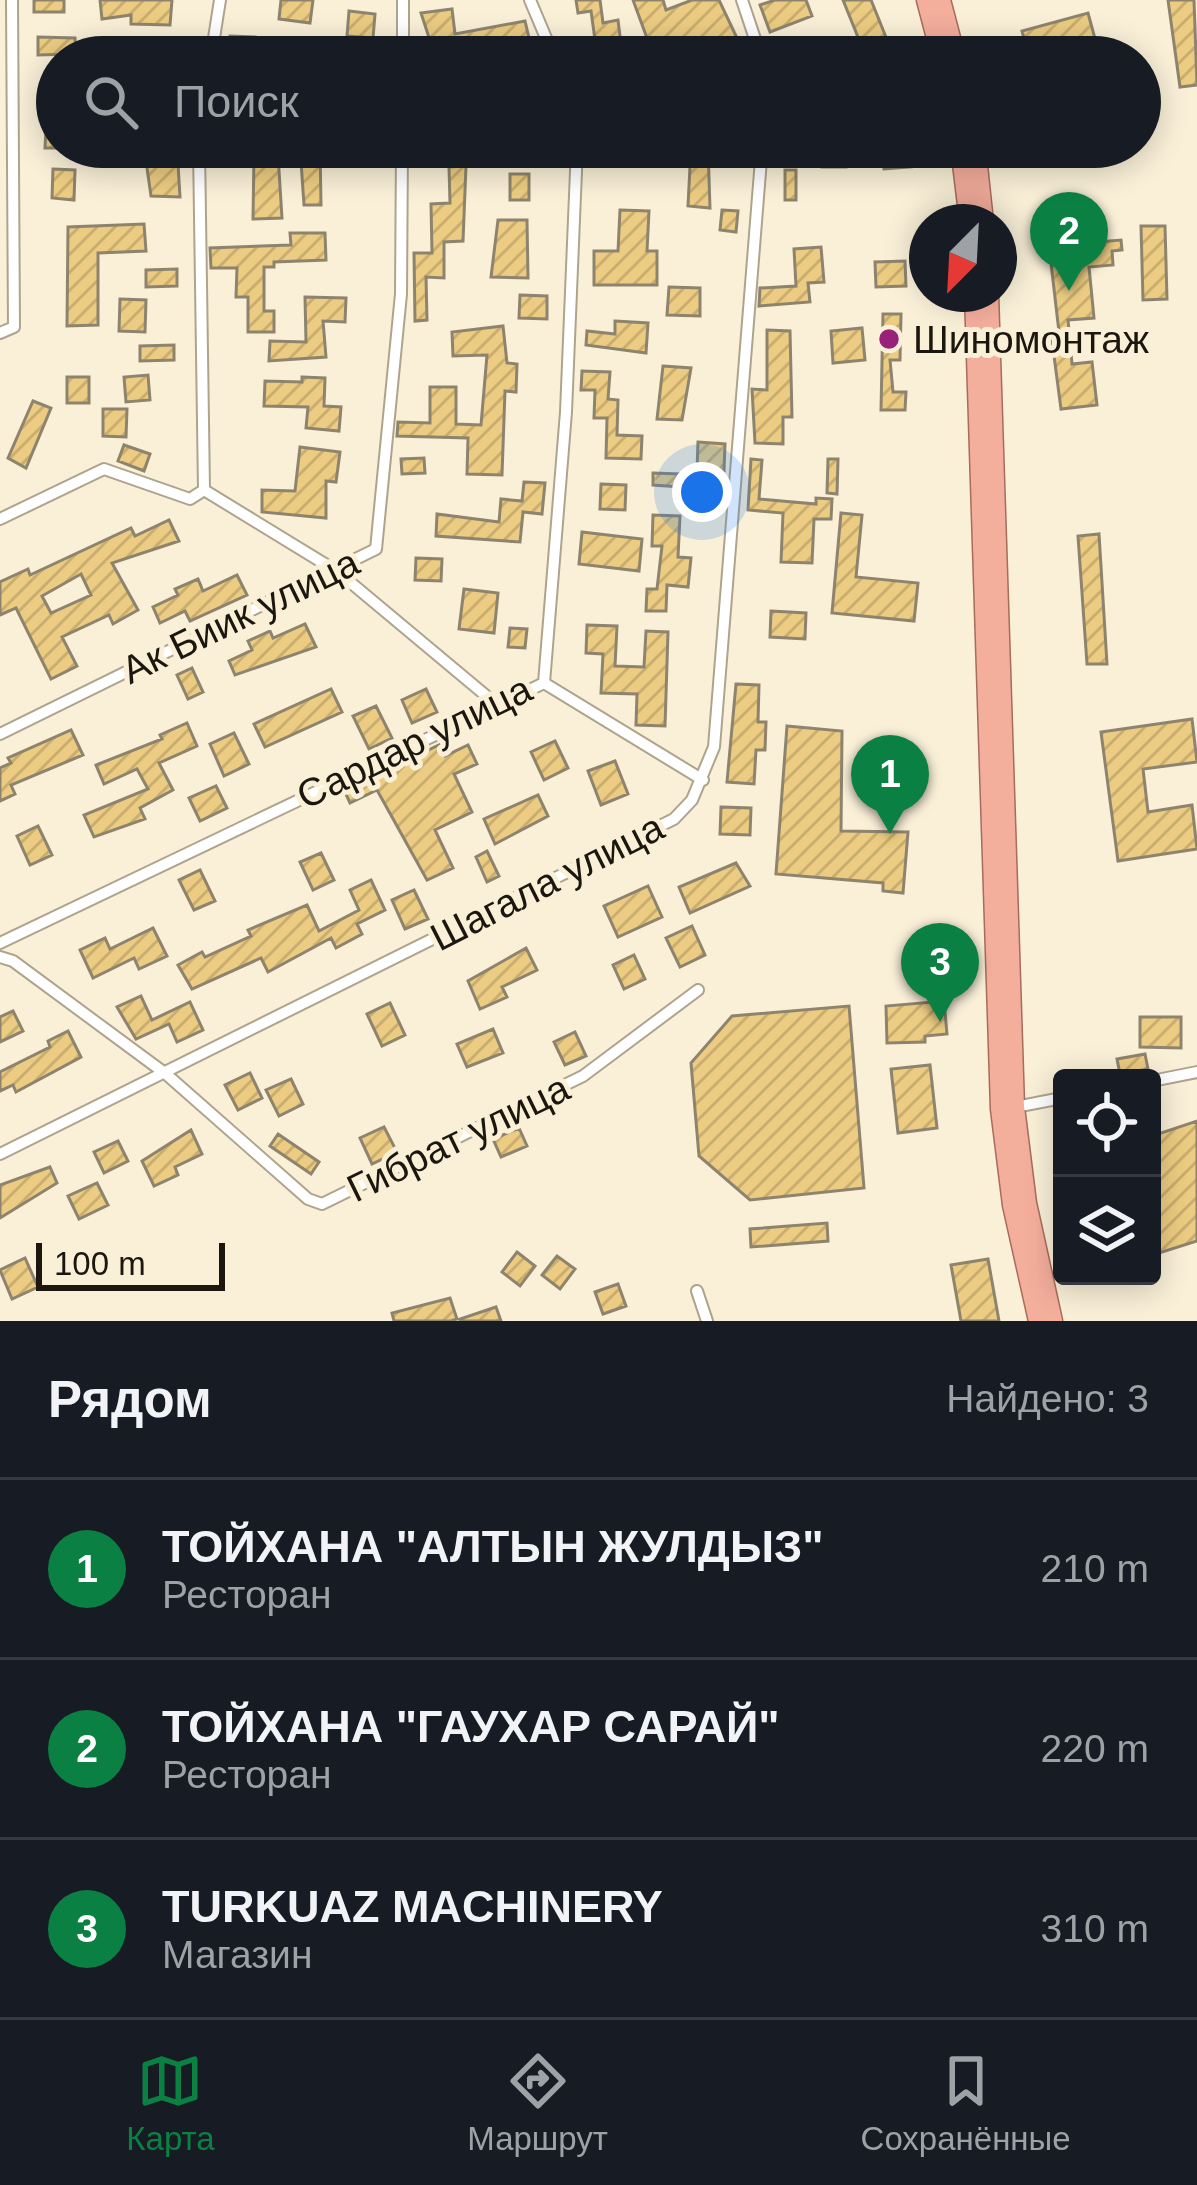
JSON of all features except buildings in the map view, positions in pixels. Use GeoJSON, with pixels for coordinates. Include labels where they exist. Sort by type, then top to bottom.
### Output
{"type":"FeatureCollection","features":[{"type":"Feature","properties":{"kind":"highway"},"geometry":{"type":"LineString","coordinates":[[926,0],[935,36]]}},
{"type":"Feature","properties":{"kind":"highway"},"geometry":{"type":"LineString","coordinates":[[941,0],[950,36]]}},
{"type":"Feature","properties":{"kind":"highway"},"geometry":{"type":"LineString","coordinates":[[963,168],[967,204]]}},
{"type":"Feature","properties":{"kind":"highway"},"geometry":{"type":"LineString","coordinates":[[978,168],[982,204]]}},
{"type":"Feature","properties":{"kind":"highway"},"geometry":{"type":"LineString","coordinates":[[975,312],[1000,1108],[1012,1205],[1038,1321]]}},
{"type":"Feature","properties":{"kind":"highway"},"geometry":{"type":"LineString","coordinates":[[990,312],[1015,1107],[1027,1203],[1053,1321]]}},
{"type":"Feature","properties":{"kind":"street"},"geometry":{"type":"LineString","coordinates":[[0,333],[14,327],[12,0]]}},
{"type":"Feature","properties":{"kind":"street"},"geometry":{"type":"LineString","coordinates":[[214,36],[220,0]]}},
{"type":"Feature","properties":{"kind":"street"},"geometry":{"type":"LineString","coordinates":[[403,0],[403,36]]}},
{"type":"Feature","properties":{"kind":"street"},"geometry":{"type":"LineString","coordinates":[[530,0],[545,36]]}},
{"type":"Feature","properties":{"kind":"street"},"geometry":{"type":"LineString","coordinates":[[742,0],[754,36]]}},
{"type":"Feature","properties":{"kind":"street"},"geometry":{"type":"LineString","coordinates":[[199,168],[204,490]]}},
{"type":"Feature","properties":{"kind":"street","name":"Ак Биик улица"},"geometry":{"type":"LineString","coordinates":[[0,734],[338,572],[376,549],[401,294],[402,168]]}},
{"type":"Feature","properties":{"kind":"street","name":"Сардар улица"},"geometry":{"type":"LineString","coordinates":[[0,944],[544,683],[566,412],[576,168]]}},
{"type":"Feature","properties":{"kind":"street","name":"Шагала улица"},"geometry":{"type":"LineString","coordinates":[[0,1154],[674,819],[703,780],[714,747],[760,168]]}},
{"type":"Feature","properties":{"kind":"street"},"geometry":{"type":"LineString","coordinates":[[0,519],[104,469],[190,499],[204,490]]}},
{"type":"Feature","properties":{"kind":"street"},"geometry":{"type":"LineString","coordinates":[[204,490],[338,572],[496,704]]}},
{"type":"Feature","properties":{"kind":"street"},"geometry":{"type":"LineString","coordinates":[[544,683],[703,780]]}},
{"type":"Feature","properties":{"kind":"street"},"geometry":{"type":"LineString","coordinates":[[0,957],[14,961],[166,1074]]}},
{"type":"Feature","properties":{"kind":"street","name":"Гибрат улица"},"geometry":{"type":"LineString","coordinates":[[166,1074],[308,1199],[322,1204],[583,1076],[698,990]]}},
{"type":"Feature","properties":{"kind":"street"},"geometry":{"type":"LineString","coordinates":[[1161,1079],[1197,1072]]}},
{"type":"Feature","properties":{"kind":"street"},"geometry":{"type":"LineString","coordinates":[[1015,1107],[1053,1100]]}},
{"type":"Feature","properties":{"kind":"street"},"geometry":{"type":"LineString","coordinates":[[698,1292],[707,1321]]}},
{"type":"Feature","properties":{"kind":"place","name":"ТОЙХАНА \"ГАУХАР САРАЙ\""},"geometry":{"type":"Point","coordinates":[1069,291]}},
{"type":"Feature","properties":{"kind":"place","name":"Шиномонтаж"},"geometry":{"type":"Point","coordinates":[889,339]}},
{"type":"Feature","properties":{"kind":"place","name":"ТОЙХАНА \"АЛТЫН ЖУЛДЫЗ\""},"geometry":{"type":"Point","coordinates":[890,834]}},
{"type":"Feature","properties":{"kind":"place","name":"TURKUAZ MACHINERY"},"geometry":{"type":"Point","coordinates":[940,1022]}}]}
